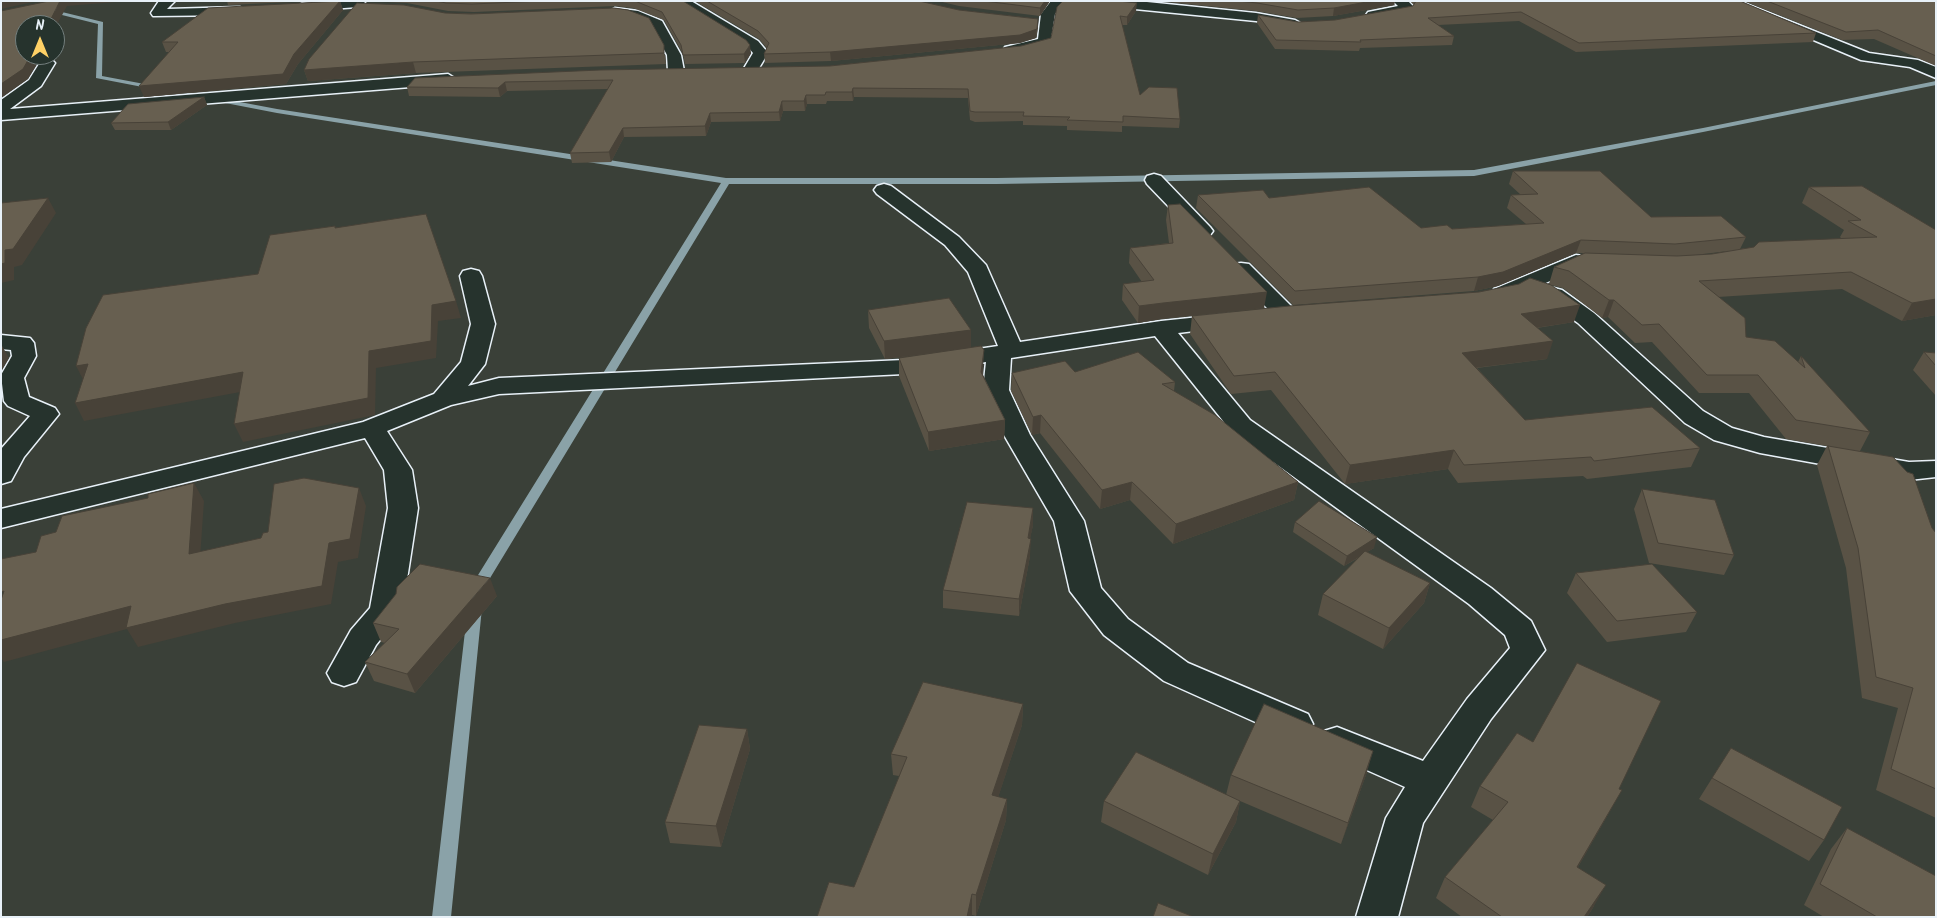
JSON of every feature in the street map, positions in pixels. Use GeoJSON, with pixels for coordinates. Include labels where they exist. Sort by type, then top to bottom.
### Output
{"type":"FeatureCollection","features":[{"type":"Feature","properties":{"kind":"street"},"geometry":{"type":"LineString","coordinates":[[169,1],[161,6],[158,13],[250,10]]}},
{"type":"Feature","properties":{"kind":"street"},"geometry":{"type":"LineString","coordinates":[[681,1],[752,44],[760,53],[751,70]]}},
{"type":"Feature","properties":{"kind":"street"},"geometry":{"type":"LineString","coordinates":[[994,52],[1021,49],[1045,42],[1043,23],[1056,4],[1062,1]]}},
{"type":"Feature","properties":{"kind":"street"},"geometry":{"type":"LineString","coordinates":[[1094,1],[1306,23]]}},
{"type":"Feature","properties":{"kind":"street"},"geometry":{"type":"LineString","coordinates":[[1356,17],[1406,9],[1407,7],[1399,1]]}},
{"type":"Feature","properties":{"kind":"street"},"geometry":{"type":"LineString","coordinates":[[1727,1],[1866,57],[1913,63],[1936,73]]}},
{"type":"Feature","properties":{"kind":"street"},"geometry":{"type":"LineString","coordinates":[[289,8],[362,5]]}},
{"type":"Feature","properties":{"kind":"street"},"geometry":{"type":"LineString","coordinates":[[343,21],[362,5]]}},
{"type":"Feature","properties":{"kind":"street"},"geometry":{"type":"LineString","coordinates":[[597,13],[633,14],[657,24],[674,55],[676,71]]}},
{"type":"Feature","properties":{"kind":"street"},"geometry":{"type":"LineString","coordinates":[[1,108],[36,84],[46,65]]}},
{"type":"Feature","properties":{"kind":"street"},"geometry":{"type":"LineString","coordinates":[[732,71],[771,70]]}},
{"type":"Feature","properties":{"kind":"street"},"geometry":{"type":"LineString","coordinates":[[657,72],[695,71]]}},
{"type":"Feature","properties":{"kind":"street"},"geometry":{"type":"LineString","coordinates":[[293,91],[300,75]]}},
{"type":"Feature","properties":{"kind":"street"},"geometry":{"type":"LineString","coordinates":[[1,115],[465,78]]}},
{"type":"Feature","properties":{"kind":"street"},"geometry":{"type":"LineString","coordinates":[[1,519],[372,428],[443,399],[500,386],[904,367],[1161,328],[1296,313],[1222,250],[1154,180]]}},
{"type":"Feature","properties":{"kind":"street"},"geometry":{"type":"LineString","coordinates":[[884,190],[952,241],[978,270],[1006,352],[996,390],[1017,435],[1069,521],[1086,591],[1116,627],[1176,672],[1430,781]]}},
{"type":"Feature","properties":{"kind":"street"},"geometry":{"type":"LineString","coordinates":[[1482,299],[1505,294],[1576,261],[1615,265]]}},
{"type":"Feature","properties":{"kind":"street"},"geometry":{"type":"LineString","coordinates":[[443,399],[473,364],[483,324],[471,276]]}},
{"type":"Feature","properties":{"kind":"street"},"geometry":{"type":"LineString","coordinates":[[1523,286],[1554,295],[1586,318],[1694,417],[1723,434],[1760,445],[1923,470],[1919,499]]}},
{"type":"Feature","properties":{"kind":"street"},"geometry":{"type":"LineString","coordinates":[[1161,328],[1241,426],[1480,596],[1518,629],[1528,650],[1479,709],[1405,818],[1377,917]]}},
{"type":"Feature","properties":{"kind":"street"},"geometry":{"type":"LineString","coordinates":[[1,342],[22,343],[24,356],[12,378],[17,401],[46,414],[11,455],[1,475]]}},
{"type":"Feature","properties":{"kind":"street"},"geometry":{"type":"LineString","coordinates":[[344,673],[363,638],[386,612],[403,508],[398,470],[372,428]]}},
{"type":"Feature","properties":{"kind":"building"},"geometry":{"type":"Polygon","coordinates":[[[49,1],[60,1],[53,15],[15,15],[15,65],[25,65],[23,69],[1,84],[1,11],[49,1]]]}},
{"type":"Feature","properties":{"kind":"building"},"geometry":{"type":"Polygon","coordinates":[[[340,1],[294,54],[283,74],[139,86],[178,42],[162,42],[208,8],[340,1]]]}},
{"type":"Feature","properties":{"kind":"building"},"geometry":{"type":"Polygon","coordinates":[[[436,1],[541,1],[472,4],[436,1]]]}},
{"type":"Feature","properties":{"kind":"building"},"geometry":{"type":"Polygon","coordinates":[[[635,1],[683,1],[746,40],[750,45],[744,54],[683,55],[681,45],[662,12],[635,1]]]}},
{"type":"Feature","properties":{"kind":"building"},"geometry":{"type":"Polygon","coordinates":[[[707,1],[919,1],[959,10],[1038,19],[1037,29],[1020,35],[830,52],[764,54],[769,43],[758,31],[707,1]]]}},
{"type":"Feature","properties":{"kind":"building"},"geometry":{"type":"Polygon","coordinates":[[[984,1],[1045,1],[1040,8],[984,1]]]}},
{"type":"Feature","properties":{"kind":"building"},"geometry":{"type":"Polygon","coordinates":[[[1063,1],[1137,3],[1127,17],[1120,16],[1140,95],[1149,87],[1177,88],[1180,119],[1123,116],[1123,122],[1067,120],[1070,117],[1023,116],[1024,112],[975,112],[970,111],[968,89],[853,88],[852,92],[826,92],[825,95],[806,95],[804,101],[782,101],[779,112],[710,113],[705,126],[623,128],[609,152],[570,153],[613,80],[505,82],[498,88],[407,87],[415,78],[600,70],[830,66],[1021,46],[1051,38],[1057,7],[1063,1]]]}},
{"type":"Feature","properties":{"kind":"building"},"geometry":{"type":"Polygon","coordinates":[[[1238,1],[1372,1],[1334,8],[1298,10],[1238,1]]]}},
{"type":"Feature","properties":{"kind":"building"},"geometry":{"type":"Polygon","coordinates":[[[1416,1],[1740,1],[1816,33],[1579,43],[1521,12],[1428,18],[1454,36],[1360,40],[1361,42],[1276,40],[1258,15],[1298,22],[1335,20],[1413,6],[1416,1]]]}},
{"type":"Feature","properties":{"kind":"building"},"geometry":{"type":"Polygon","coordinates":[[[1767,1],[1936,1],[1936,56],[1878,30],[1846,32],[1767,1]]]}},
{"type":"Feature","properties":{"kind":"building"},"geometry":{"type":"Polygon","coordinates":[[[357,3],[404,5],[445,13],[471,14],[614,8],[628,10],[649,18],[664,45],[664,53],[413,62],[304,70],[309,59],[357,3]]]}},
{"type":"Feature","properties":{"kind":"building"},"geometry":{"type":"Polygon","coordinates":[[[204,97],[168,122],[111,123],[128,104],[204,97]]]}},
{"type":"Feature","properties":{"kind":"building"},"geometry":{"type":"Polygon","coordinates":[[[1513,171],[1600,171],[1651,217],[1721,216],[1746,237],[1675,244],[1581,240],[1503,272],[1478,277],[1295,291],[1198,195],[1263,190],[1269,198],[1369,187],[1421,228],[1447,225],[1452,229],[1544,223],[1511,195],[1538,194],[1513,171]]]}},
{"type":"Feature","properties":{"kind":"building"},"geometry":{"type":"Polygon","coordinates":[[[1862,186],[1936,230],[1936,299],[1912,303],[1851,272],[1699,281],[1745,318],[1746,337],[1775,341],[1805,368],[1801,356],[1870,432],[1796,420],[1758,375],[1707,375],[1659,324],[1642,325],[1614,300],[1609,300],[1569,271],[1554,267],[1585,253],[1677,256],[1712,254],[1754,247],[1759,242],[1877,237],[1848,221],[1861,220],[1809,187],[1862,186]]]}},
{"type":"Feature","properties":{"kind":"building"},"geometry":{"type":"Polygon","coordinates":[[[48,198],[13,249],[5,250],[5,263],[1,264],[1,203],[48,198]]]}},
{"type":"Feature","properties":{"kind":"building"},"geometry":{"type":"Polygon","coordinates":[[[1180,204],[1267,292],[1139,306],[1123,284],[1154,280],[1130,248],[1173,243],[1168,205],[1180,204]]]}},
{"type":"Feature","properties":{"kind":"building"},"geometry":{"type":"Polygon","coordinates":[[[426,214],[456,301],[432,305],[431,341],[369,351],[368,398],[234,424],[243,372],[75,403],[88,364],[76,366],[86,328],[103,295],[258,274],[270,235],[335,226],[335,228],[426,214]]]}},
{"type":"Feature","properties":{"kind":"building"},"geometry":{"type":"Polygon","coordinates":[[[1530,278],[1551,285],[1580,305],[1521,314],[1553,341],[1462,353],[1525,420],[1652,407],[1700,448],[1594,461],[1591,457],[1464,465],[1454,450],[1350,465],[1275,372],[1234,376],[1192,316],[1289,306],[1479,292],[1519,284],[1530,278]]]}},
{"type":"Feature","properties":{"kind":"building"},"geometry":{"type":"Polygon","coordinates":[[[949,298],[971,330],[884,341],[868,310],[949,298]]]}},
{"type":"Feature","properties":{"kind":"building"},"geometry":{"type":"Polygon","coordinates":[[[981,346],[984,350],[981,372],[1005,420],[928,432],[899,358],[981,346]]]}},
{"type":"Feature","properties":{"kind":"building"},"geometry":{"type":"Polygon","coordinates":[[[1138,352],[1175,382],[1162,384],[1215,415],[1298,482],[1176,524],[1132,482],[1102,490],[1041,415],[1033,417],[1012,373],[1065,361],[1075,372],[1138,352]]]}},
{"type":"Feature","properties":{"kind":"building"},"geometry":{"type":"Polygon","coordinates":[[[1924,352],[1936,353],[1936,366],[1924,352]]]}},
{"type":"Feature","properties":{"kind":"building"},"geometry":{"type":"Polygon","coordinates":[[[1828,446],[1893,457],[1907,472],[1913,474],[1932,528],[1936,533],[1936,789],[1891,769],[1913,688],[1876,677],[1858,548],[1828,446]]]}},
{"type":"Feature","properties":{"kind":"building"},"geometry":{"type":"Polygon","coordinates":[[[304,478],[359,488],[350,539],[329,543],[322,586],[225,604],[126,628],[131,606],[1,640],[1,600],[4,591],[1,592],[1,559],[36,552],[41,536],[56,532],[62,516],[148,498],[148,494],[194,483],[189,554],[261,538],[263,533],[268,532],[274,484],[304,478]]]}},
{"type":"Feature","properties":{"kind":"building"},"geometry":{"type":"Polygon","coordinates":[[[1642,489],[1715,500],[1734,555],[1658,543],[1642,489]]]}},
{"type":"Feature","properties":{"kind":"building"},"geometry":{"type":"Polygon","coordinates":[[[1319,501],[1377,537],[1347,556],[1295,522],[1319,501]]]}},
{"type":"Feature","properties":{"kind":"building"},"geometry":{"type":"Polygon","coordinates":[[[967,502],[1033,508],[1028,538],[1031,539],[1019,599],[943,590],[967,502]]]}},
{"type":"Feature","properties":{"kind":"building"},"geometry":{"type":"Polygon","coordinates":[[[1365,551],[1430,583],[1389,628],[1323,594],[1365,551]]]}},
{"type":"Feature","properties":{"kind":"building"},"geometry":{"type":"Polygon","coordinates":[[[420,564],[490,578],[407,674],[365,662],[399,629],[373,623],[396,594],[397,587],[420,564]]]}},
{"type":"Feature","properties":{"kind":"building"},"geometry":{"type":"Polygon","coordinates":[[[1652,564],[1697,612],[1617,621],[1576,573],[1652,564]]]}},
{"type":"Feature","properties":{"kind":"building"},"geometry":{"type":"Polygon","coordinates":[[[1577,663],[1661,701],[1619,789],[1622,790],[1577,867],[1606,885],[1584,917],[1502,917],[1445,877],[1508,802],[1480,786],[1517,733],[1533,742],[1577,663]]]}},
{"type":"Feature","properties":{"kind":"building"},"geometry":{"type":"Polygon","coordinates":[[[923,682],[1023,704],[992,795],[1007,799],[976,895],[972,894],[967,917],[817,917],[829,882],[854,887],[907,757],[891,754],[923,682]]]}},
{"type":"Feature","properties":{"kind":"building"},"geometry":{"type":"Polygon","coordinates":[[[1264,704],[1373,751],[1348,823],[1231,775],[1264,704]]]}},
{"type":"Feature","properties":{"kind":"building"},"geometry":{"type":"Polygon","coordinates":[[[699,725],[747,729],[716,826],[665,822],[699,725]]]}},
{"type":"Feature","properties":{"kind":"building"},"geometry":{"type":"Polygon","coordinates":[[[1731,748],[1842,807],[1824,840],[1712,778],[1731,748]]]}},
{"type":"Feature","properties":{"kind":"building"},"geometry":{"type":"Polygon","coordinates":[[[1136,752],[1240,801],[1213,854],[1104,801],[1136,752]]]}},
{"type":"Feature","properties":{"kind":"building"},"geometry":{"type":"Polygon","coordinates":[[[1847,828],[1936,876],[1936,917],[1877,917],[1820,884],[1847,828]]]}},
{"type":"Feature","properties":{"kind":"building"},"geometry":{"type":"Polygon","coordinates":[[[1158,903],[1194,917],[1153,917],[1158,903]]]}},
{"type":"Feature","properties":{"kind":"waterway"},"geometry":{"type":"LineString","coordinates":[[47,1],[60,13],[101,23],[98,77],[277,111],[726,181]]}},
{"type":"Feature","properties":{"kind":"waterway"},"geometry":{"type":"LineString","coordinates":[[726,181],[997,181],[1474,173],[1703,130],[1936,83]]}},
{"type":"Feature","properties":{"kind":"waterway"},"geometry":{"type":"LineString","coordinates":[[441,917],[477,588],[726,181]]}}]}
